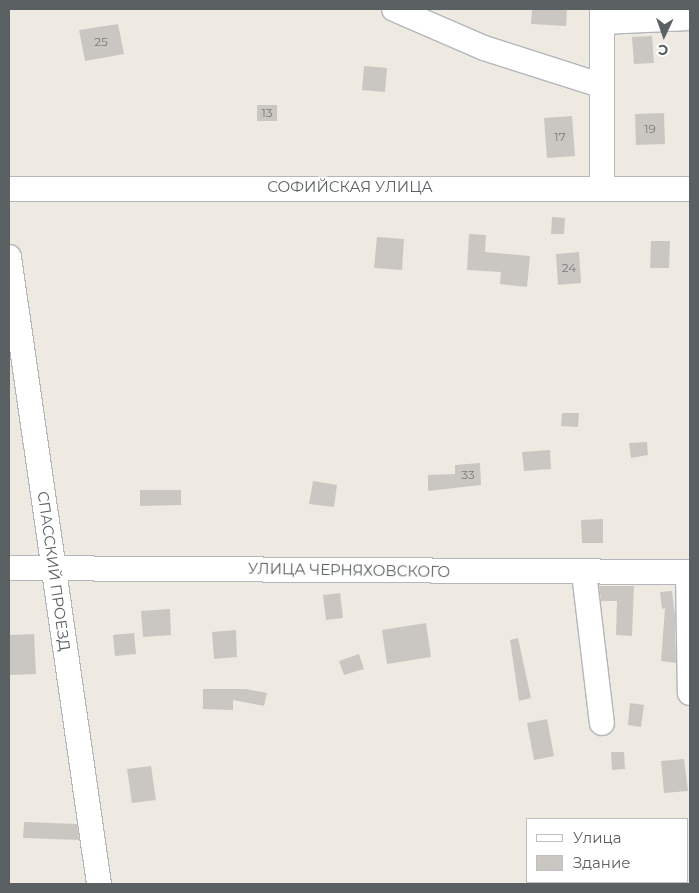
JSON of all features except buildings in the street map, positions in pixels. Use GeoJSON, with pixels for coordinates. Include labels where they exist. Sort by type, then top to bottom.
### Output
{"type":"FeatureCollection","features":[{"type":"Feature","properties":{"kind":"street"},"geometry":{"type":"LineString","coordinates":[[394,9],[484,48],[600,85]]}},
{"type":"Feature","properties":{"kind":"street"},"geometry":{"type":"LineString","coordinates":[[602,187],[600,85],[602,15],[690,18]]}},
{"type":"Feature","properties":{"kind":"street","name":"СОФИЙСКАЯ УЛИЦА"},"geometry":{"type":"LineString","coordinates":[[9,189],[690,188]]}},
{"type":"Feature","properties":{"kind":"street","name":"СПАССКИЙ ПРОЕЗД"},"geometry":{"type":"LineString","coordinates":[[9,257],[100,884]]}},
{"type":"Feature","properties":{"kind":"street","name":"УЛИЦА ЧЕРНЯХОВСКОГО"},"geometry":{"type":"LineString","coordinates":[[9,568],[584,573],[689,572]]}},
{"type":"Feature","properties":{"kind":"street"},"geometry":{"type":"LineString","coordinates":[[689,572],[690,693]]}},
{"type":"Feature","properties":{"kind":"street"},"geometry":{"type":"LineString","coordinates":[[584,573],[602,723]]}}]}
